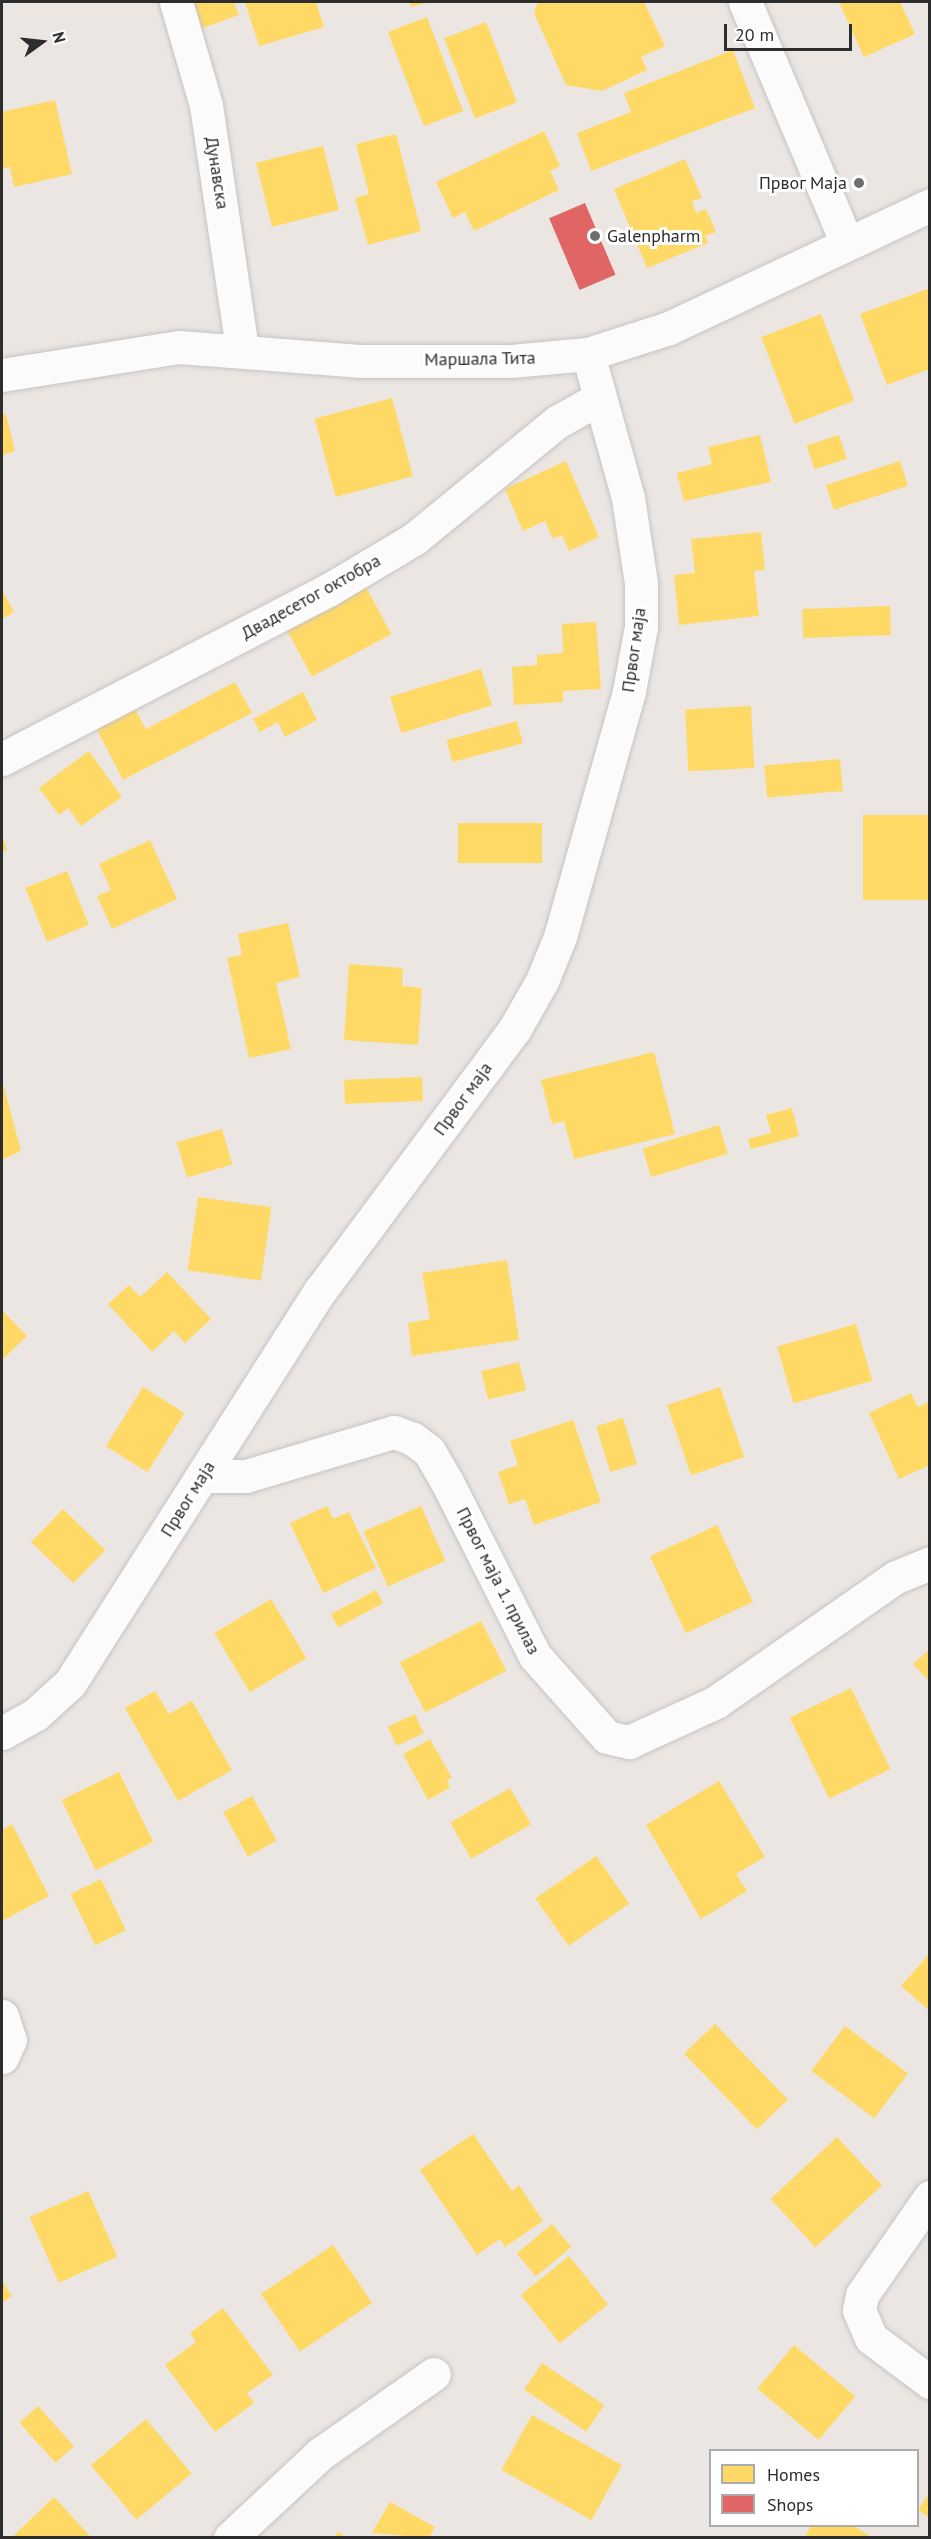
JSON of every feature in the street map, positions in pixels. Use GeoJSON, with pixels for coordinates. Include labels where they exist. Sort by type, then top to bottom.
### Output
{"type":"FeatureCollection","features":[{"type":"Feature","properties":{"kind":"street","name":"Дунавска"},"geometry":{"type":"LineString","coordinates":[[176,2],[206,105],[242,348]]}},
{"type":"Feature","properties":{"kind":"street"},"geometry":{"type":"LineString","coordinates":[[745,2],[846,241]]}},
{"type":"Feature","properties":{"kind":"street","name":"Маршала Тита"},"geometry":{"type":"LineString","coordinates":[[2,375],[125,353],[242,348],[358,361],[512,361],[588,354],[669,328],[846,241],[930,205]]}},
{"type":"Feature","properties":{"kind":"street","name":"Првог маја"},"geometry":{"type":"LineString","coordinates":[[2,1733],[36,1714],[70,1683],[320,1291],[514,1030],[560,937],[629,692],[641,627],[637,546],[597,399],[588,354]]}},
{"type":"Feature","properties":{"kind":"street","name":"Двадесетог октобра"},"geometry":{"type":"LineString","coordinates":[[2,759],[330,589],[414,539],[557,422],[597,399]]}},
{"type":"Feature","properties":{"kind":"street","name":"Првог маја 1. прилаз"},"geometry":{"type":"LineString","coordinates":[[202,1476],[246,1476],[394,1432],[413,1438],[429,1450],[447,1482],[535,1656],[607,1737],[629,1742],[716,1702],[896,1577],[930,1563]]}},
{"type":"Feature","properties":{"kind":"street"},"geometry":{"type":"LineString","coordinates":[[2,2016],[10,2040],[2,2056]]}},
{"type":"Feature","properties":{"kind":"street"},"geometry":{"type":"LineString","coordinates":[[930,2197],[862,2295],[859,2310],[871,2338],[930,2382]]}},
{"type":"Feature","properties":{"kind":"street"},"geometry":{"type":"LineString","coordinates":[[230,2538],[320,2454],[434,2374]]}},
{"type":"Feature","properties":{"kind":"building: Homes"},"geometry":{"type":"Polygon","coordinates":[[[191,2],[234,2],[239,15],[200,29],[191,2]]]}},
{"type":"Feature","properties":{"kind":"building: Homes"},"geometry":{"type":"Polygon","coordinates":[[[245,2],[316,2],[324,27],[259,46],[245,2]]]}},
{"type":"Feature","properties":{"kind":"building: Homes"},"geometry":{"type":"Polygon","coordinates":[[[410,2],[428,2],[411,7],[410,2]]]}},
{"type":"Feature","properties":{"kind":"building: Homes"},"geometry":{"type":"Polygon","coordinates":[[[538,2],[644,2],[665,46],[641,57],[647,70],[602,91],[566,85],[534,13],[538,2]]]}},
{"type":"Feature","properties":{"kind":"building: Homes"},"geometry":{"type":"Polygon","coordinates":[[[839,2],[900,2],[915,34],[864,57],[839,2]]]}},
{"type":"Feature","properties":{"kind":"building: Homes"},"geometry":{"type":"Polygon","coordinates":[[[427,17],[463,111],[424,126],[388,32],[427,17]]]}},
{"type":"Feature","properties":{"kind":"building: Homes"},"geometry":{"type":"Polygon","coordinates":[[[486,22],[517,102],[475,118],[444,38],[486,22]]]}},
{"type":"Feature","properties":{"kind":"building: Homes"},"geometry":{"type":"Polygon","coordinates":[[[733,50],[755,108],[591,171],[577,133],[631,112],[624,93],[733,50]]]}},
{"type":"Feature","properties":{"kind":"building: Homes"},"geometry":{"type":"Polygon","coordinates":[[[55,100],[72,174],[14,187],[10,167],[2,169],[2,112],[55,100]]]}},
{"type":"Feature","properties":{"kind":"building: Homes"},"geometry":{"type":"Polygon","coordinates":[[[544,131],[560,166],[550,171],[559,190],[474,231],[465,212],[453,218],[436,182],[544,131]]]}},
{"type":"Feature","properties":{"kind":"building: Homes"},"geometry":{"type":"Polygon","coordinates":[[[396,134],[421,231],[368,245],[355,198],[369,194],[356,144],[396,134]]]}},
{"type":"Feature","properties":{"kind":"building: Homes"},"geometry":{"type":"Polygon","coordinates":[[[323,146],[339,210],[272,227],[256,163],[323,146]]]}},
{"type":"Feature","properties":{"kind":"building: Homes"},"geometry":{"type":"Polygon","coordinates":[[[685,159],[702,198],[692,201],[696,213],[706,209],[716,232],[705,236],[708,243],[647,268],[614,189],[685,159]]]}},
{"type":"Feature","properties":{"kind":"building: Homes"},"geometry":{"type":"Polygon","coordinates":[[[930,288],[930,369],[887,385],[860,314],[930,288]]]}},
{"type":"Feature","properties":{"kind":"building: Homes"},"geometry":{"type":"Polygon","coordinates":[[[821,314],[854,401],[795,424],[761,337],[821,314]]]}},
{"type":"Feature","properties":{"kind":"building: Homes"},"geometry":{"type":"Polygon","coordinates":[[[392,398],[413,476],[336,497],[315,419],[392,398]]]}},
{"type":"Feature","properties":{"kind":"building: Homes"},"geometry":{"type":"Polygon","coordinates":[[[6,414],[15,451],[2,455],[2,415],[6,414]]]}},
{"type":"Feature","properties":{"kind":"building: Homes"},"geometry":{"type":"Polygon","coordinates":[[[760,435],[771,482],[684,501],[677,473],[712,464],[708,447],[760,435]]]}},
{"type":"Feature","properties":{"kind":"building: Homes"},"geometry":{"type":"Polygon","coordinates":[[[839,435],[847,459],[814,469],[807,446],[839,435]]]}},
{"type":"Feature","properties":{"kind":"building: Homes"},"geometry":{"type":"Polygon","coordinates":[[[566,461],[599,537],[569,551],[562,535],[553,539],[545,521],[523,531],[505,489],[566,461]]]}},
{"type":"Feature","properties":{"kind":"building: Homes"},"geometry":{"type":"Polygon","coordinates":[[[900,461],[908,486],[834,510],[826,485],[900,461]]]}},
{"type":"Feature","properties":{"kind":"building: Homes"},"geometry":{"type":"Polygon","coordinates":[[[761,532],[765,570],[754,571],[759,616],[679,625],[674,575],[695,573],[691,539],[761,532]]]}},
{"type":"Feature","properties":{"kind":"building: Homes"},"geometry":{"type":"Polygon","coordinates":[[[364,583],[391,634],[312,676],[285,625],[364,583]]]}},
{"type":"Feature","properties":{"kind":"building: Homes"},"geometry":{"type":"Polygon","coordinates":[[[2,590],[14,612],[2,619],[2,590]]]}},
{"type":"Feature","properties":{"kind":"building: Homes"},"geometry":{"type":"Polygon","coordinates":[[[890,606],[891,635],[803,638],[802,609],[890,606]]]}},
{"type":"Feature","properties":{"kind":"building: Homes"},"geometry":{"type":"Polygon","coordinates":[[[596,622],[601,689],[563,691],[563,702],[514,705],[512,667],[537,665],[537,655],[563,653],[562,624],[596,622]]]}},
{"type":"Feature","properties":{"kind":"building: Homes"},"geometry":{"type":"Polygon","coordinates":[[[481,669],[492,705],[401,733],[390,697],[481,669]]]}},
{"type":"Feature","properties":{"kind":"building: Homes"},"geometry":{"type":"Polygon","coordinates":[[[235,682],[252,713],[123,780],[94,724],[132,704],[146,729],[235,682]]]}},
{"type":"Feature","properties":{"kind":"building: Homes"},"geometry":{"type":"Polygon","coordinates":[[[303,692],[317,720],[285,737],[278,722],[260,732],[253,719],[303,692]]]}},
{"type":"Feature","properties":{"kind":"building: Homes"},"geometry":{"type":"Polygon","coordinates":[[[751,706],[754,768],[688,771],[685,709],[751,706]]]}},
{"type":"Feature","properties":{"kind":"building: Homes"},"geometry":{"type":"Polygon","coordinates":[[[517,721],[523,743],[452,762],[446,740],[517,721]]]}},
{"type":"Feature","properties":{"kind":"building: Homes"},"geometry":{"type":"Polygon","coordinates":[[[89,751],[122,797],[81,826],[68,808],[59,815],[39,788],[89,751]]]}},
{"type":"Feature","properties":{"kind":"building: Homes"},"geometry":{"type":"Polygon","coordinates":[[[840,759],[843,791],[767,798],[764,766],[840,759]]]}},
{"type":"Feature","properties":{"kind":"building: Homes"},"geometry":{"type":"Polygon","coordinates":[[[863,815],[930,815],[930,900],[863,900],[863,815]]]}},
{"type":"Feature","properties":{"kind":"building: Homes"},"geometry":{"type":"Polygon","coordinates":[[[458,823],[542,823],[542,863],[458,863],[458,823]]]}},
{"type":"Feature","properties":{"kind":"building: Homes"},"geometry":{"type":"Polygon","coordinates":[[[2,835],[7,850],[2,852],[2,835]]]}},
{"type":"Feature","properties":{"kind":"building: Homes"},"geometry":{"type":"Polygon","coordinates":[[[150,840],[177,899],[112,929],[97,896],[111,890],[99,864],[150,840]]]}},
{"type":"Feature","properties":{"kind":"building: Homes"},"geometry":{"type":"Polygon","coordinates":[[[67,871],[89,925],[47,942],[25,888],[67,871]]]}},
{"type":"Feature","properties":{"kind":"building: Homes"},"geometry":{"type":"Polygon","coordinates":[[[288,923],[300,977],[276,983],[291,1049],[249,1058],[227,958],[242,955],[238,934],[288,923]]]}},
{"type":"Feature","properties":{"kind":"building: Homes"},"geometry":{"type":"Polygon","coordinates":[[[349,964],[403,968],[402,986],[422,988],[418,1045],[344,1040],[349,964]]]}},
{"type":"Feature","properties":{"kind":"building: Homes"},"geometry":{"type":"Polygon","coordinates":[[[654,1052],[675,1134],[574,1159],[564,1121],[552,1124],[541,1080],[654,1052]]]}},
{"type":"Feature","properties":{"kind":"building: Homes"},"geometry":{"type":"Polygon","coordinates":[[[422,1077],[423,1101],[345,1104],[344,1080],[422,1077]]]}},
{"type":"Feature","properties":{"kind":"building: Homes"},"geometry":{"type":"Polygon","coordinates":[[[2,1080],[21,1151],[2,1160],[2,1080]]]}},
{"type":"Feature","properties":{"kind":"building: Homes"},"geometry":{"type":"Polygon","coordinates":[[[792,1108],[799,1136],[751,1149],[748,1139],[771,1133],[766,1115],[792,1108]]]}},
{"type":"Feature","properties":{"kind":"building: Homes"},"geometry":{"type":"Polygon","coordinates":[[[719,1125],[728,1154],[651,1177],[642,1148],[719,1125]]]}},
{"type":"Feature","properties":{"kind":"building: Homes"},"geometry":{"type":"Polygon","coordinates":[[[222,1129],[232,1165],[187,1178],[177,1142],[222,1129]]]}},
{"type":"Feature","properties":{"kind":"building: Homes"},"geometry":{"type":"Polygon","coordinates":[[[198,1197],[271,1207],[261,1281],[188,1270],[198,1197]]]}},
{"type":"Feature","properties":{"kind":"building: Homes"},"geometry":{"type":"Polygon","coordinates":[[[507,1260],[519,1340],[412,1356],[408,1323],[430,1319],[422,1273],[507,1260]]]}},
{"type":"Feature","properties":{"kind":"building: Homes"},"geometry":{"type":"Polygon","coordinates":[[[167,1272],[211,1319],[185,1343],[174,1331],[152,1352],[108,1304],[129,1285],[140,1297],[167,1272]]]}},
{"type":"Feature","properties":{"kind":"building: Homes"},"geometry":{"type":"Polygon","coordinates":[[[2,1310],[27,1336],[2,1360],[2,1310]]]}},
{"type":"Feature","properties":{"kind":"building: Homes"},"geometry":{"type":"Polygon","coordinates":[[[856,1324],[872,1381],[793,1403],[777,1347],[856,1324]]]}},
{"type":"Feature","properties":{"kind":"building: Homes"},"geometry":{"type":"Polygon","coordinates":[[[519,1362],[526,1390],[488,1400],[481,1371],[519,1362]]]}},
{"type":"Feature","properties":{"kind":"building: Homes"},"geometry":{"type":"Polygon","coordinates":[[[143,1387],[185,1413],[147,1472],[106,1446],[143,1387]]]}},
{"type":"Feature","properties":{"kind":"building: Homes"},"geometry":{"type":"Polygon","coordinates":[[[720,1387],[744,1457],[691,1475],[667,1405],[720,1387]]]}},
{"type":"Feature","properties":{"kind":"building: Homes"},"geometry":{"type":"Polygon","coordinates":[[[911,1393],[918,1407],[930,1401],[930,1465],[899,1479],[869,1413],[911,1393]]]}},
{"type":"Feature","properties":{"kind":"building: Homes"},"geometry":{"type":"Polygon","coordinates":[[[623,1418],[637,1464],[610,1472],[596,1426],[623,1418]]]}},
{"type":"Feature","properties":{"kind":"building: Homes"},"geometry":{"type":"Polygon","coordinates":[[[573,1420],[601,1502],[534,1525],[525,1499],[509,1504],[498,1472],[518,1465],[510,1441],[573,1420]]]}},
{"type":"Feature","properties":{"kind":"building: Homes"},"geometry":{"type":"Polygon","coordinates":[[[327,1506],[333,1519],[349,1512],[376,1568],[323,1593],[290,1523],[327,1506]]]}},
{"type":"Feature","properties":{"kind":"building: Homes"},"geometry":{"type":"Polygon","coordinates":[[[421,1506],[445,1561],[388,1586],[363,1532],[421,1506]]]}},
{"type":"Feature","properties":{"kind":"building: Homes"},"geometry":{"type":"Polygon","coordinates":[[[63,1509],[105,1550],[73,1583],[31,1542],[63,1509]]]}},
{"type":"Feature","properties":{"kind":"building: Homes"},"geometry":{"type":"Polygon","coordinates":[[[717,1525],[753,1602],[686,1633],[650,1556],[717,1525]]]}},
{"type":"Feature","properties":{"kind":"building: Homes"},"geometry":{"type":"Polygon","coordinates":[[[376,1590],[383,1603],[338,1627],[331,1614],[376,1590]]]}},
{"type":"Feature","properties":{"kind":"building: Homes"},"geometry":{"type":"Polygon","coordinates":[[[271,1599],[307,1658],[250,1692],[214,1633],[271,1599]]]}},
{"type":"Feature","properties":{"kind":"building: Homes"},"geometry":{"type":"Polygon","coordinates":[[[481,1621],[506,1671],[425,1712],[400,1662],[481,1621]]]}},
{"type":"Feature","properties":{"kind":"building: Homes"},"geometry":{"type":"Polygon","coordinates":[[[930,1649],[930,1682],[913,1664],[930,1649]]]}},
{"type":"Feature","properties":{"kind":"building: Homes"},"geometry":{"type":"Polygon","coordinates":[[[851,1688],[890,1769],[829,1799],[790,1718],[851,1688]]]}},
{"type":"Feature","properties":{"kind":"building: Homes"},"geometry":{"type":"Polygon","coordinates":[[[155,1691],[169,1714],[192,1701],[232,1770],[178,1801],[125,1708],[155,1691]]]}},
{"type":"Feature","properties":{"kind":"building: Homes"},"geometry":{"type":"Polygon","coordinates":[[[415,1714],[424,1733],[397,1746],[388,1727],[415,1714]]]}},
{"type":"Feature","properties":{"kind":"building: Homes"},"geometry":{"type":"Polygon","coordinates":[[[430,1739],[452,1778],[447,1780],[450,1788],[428,1800],[403,1754],[430,1739]]]}},
{"type":"Feature","properties":{"kind":"building: Homes"},"geometry":{"type":"Polygon","coordinates":[[[119,1772],[153,1842],[96,1870],[61,1800],[119,1772]]]}},
{"type":"Feature","properties":{"kind":"building: Homes"},"geometry":{"type":"Polygon","coordinates":[[[719,1781],[765,1857],[736,1874],[747,1891],[701,1919],[646,1825],[719,1781]]]}},
{"type":"Feature","properties":{"kind":"building: Homes"},"geometry":{"type":"Polygon","coordinates":[[[510,1788],[531,1824],[471,1859],[450,1822],[510,1788]]]}},
{"type":"Feature","properties":{"kind":"building: Homes"},"geometry":{"type":"Polygon","coordinates":[[[252,1796],[277,1841],[248,1857],[223,1812],[252,1796]]]}},
{"type":"Feature","properties":{"kind":"building: Homes"},"geometry":{"type":"Polygon","coordinates":[[[12,1824],[49,1896],[2,1921],[2,1830],[12,1824]]]}},
{"type":"Feature","properties":{"kind":"building: Homes"},"geometry":{"type":"Polygon","coordinates":[[[596,1856],[629,1904],[569,1946],[535,1898],[596,1856]]]}},
{"type":"Feature","properties":{"kind":"building: Homes"},"geometry":{"type":"Polygon","coordinates":[[[101,1879],[126,1930],[95,1945],[70,1894],[101,1879]]]}},
{"type":"Feature","properties":{"kind":"building: Homes"},"geometry":{"type":"Polygon","coordinates":[[[930,1953],[930,2011],[901,1986],[930,1953]]]}},
{"type":"Feature","properties":{"kind":"building: Homes"},"geometry":{"type":"Polygon","coordinates":[[[715,2024],[788,2100],[757,2129],[684,2054],[715,2024]]]}},
{"type":"Feature","properties":{"kind":"building: Homes"},"geometry":{"type":"Polygon","coordinates":[[[845,2026],[908,2074],[874,2118],[811,2071],[845,2026]]]}},
{"type":"Feature","properties":{"kind":"building: Homes"},"geometry":{"type":"Polygon","coordinates":[[[473,2134],[512,2191],[519,2185],[543,2221],[505,2247],[500,2239],[477,2255],[420,2170],[473,2134]]]}},
{"type":"Feature","properties":{"kind":"building: Homes"},"geometry":{"type":"Polygon","coordinates":[[[837,2137],[882,2185],[815,2247],[770,2199],[837,2137]]]}},
{"type":"Feature","properties":{"kind":"building: Homes"},"geometry":{"type":"Polygon","coordinates":[[[88,2191],[117,2257],[59,2283],[30,2217],[88,2191]]]}},
{"type":"Feature","properties":{"kind":"building: Homes"},"geometry":{"type":"Polygon","coordinates":[[[552,2224],[571,2247],[536,2277],[517,2254],[552,2224]]]}},
{"type":"Feature","properties":{"kind":"building: Homes"},"geometry":{"type":"Polygon","coordinates":[[[333,2245],[372,2303],[300,2352],[261,2294],[333,2245]]]}},
{"type":"Feature","properties":{"kind":"building: Homes"},"geometry":{"type":"Polygon","coordinates":[[[569,2256],[608,2304],[560,2343],[521,2295],[569,2256]]]}},
{"type":"Feature","properties":{"kind":"building: Homes"},"geometry":{"type":"Polygon","coordinates":[[[2,2281],[12,2296],[2,2303],[2,2281]]]}},
{"type":"Feature","properties":{"kind":"building: Homes"},"geometry":{"type":"Polygon","coordinates":[[[223,2308],[273,2375],[247,2393],[254,2403],[215,2432],[165,2365],[196,2342],[190,2333],[223,2308]]]}},
{"type":"Feature","properties":{"kind":"building: Homes"},"geometry":{"type":"Polygon","coordinates":[[[794,2345],[855,2396],[819,2440],[757,2389],[794,2345]]]}},
{"type":"Feature","properties":{"kind":"building: Homes"},"geometry":{"type":"Polygon","coordinates":[[[542,2363],[604,2405],[586,2431],[524,2390],[542,2363]]]}},
{"type":"Feature","properties":{"kind":"building: Homes"},"geometry":{"type":"Polygon","coordinates":[[[38,2406],[74,2446],[56,2463],[19,2423],[38,2406]]]}},
{"type":"Feature","properties":{"kind":"building: Homes"},"geometry":{"type":"Polygon","coordinates":[[[532,2415],[622,2465],[592,2520],[501,2470],[532,2415]]]}},
{"type":"Feature","properties":{"kind":"building: Homes"},"geometry":{"type":"Polygon","coordinates":[[[146,2419],[192,2473],[136,2520],[91,2465],[146,2419]]]}},
{"type":"Feature","properties":{"kind":"building: Homes"},"geometry":{"type":"Polygon","coordinates":[[[930,2492],[930,2518],[919,2508],[930,2492]]]}},
{"type":"Feature","properties":{"kind":"building: Homes"},"geometry":{"type":"Polygon","coordinates":[[[54,2497],[92,2538],[11,2538],[54,2497]]]}},
{"type":"Feature","properties":{"kind":"building: Homes"},"geometry":{"type":"Polygon","coordinates":[[[390,2502],[435,2527],[429,2538],[372,2533],[390,2502]]]}},
{"type":"Feature","properties":{"kind":"building: Homes"},"geometry":{"type":"Polygon","coordinates":[[[810,2527],[856,2527],[873,2538],[804,2538],[810,2527]]]}},
{"type":"Feature","properties":{"kind":"building: Homes"},"geometry":{"type":"Polygon","coordinates":[[[338,2532],[348,2538],[334,2538],[338,2532]]]}},
{"type":"Feature","properties":{"kind":"building: Shops"},"geometry":{"type":"Polygon","coordinates":[[[585,203],[615,275],[580,290],[549,218],[585,203]]]}},
{"type":"Feature","properties":{"kind":"place","name":"Првог Маја"},"geometry":{"type":"Point","coordinates":[859,183]}},
{"type":"Feature","properties":{"kind":"place","name":"Galenpharm"},"geometry":{"type":"Point","coordinates":[595,236]}}]}
